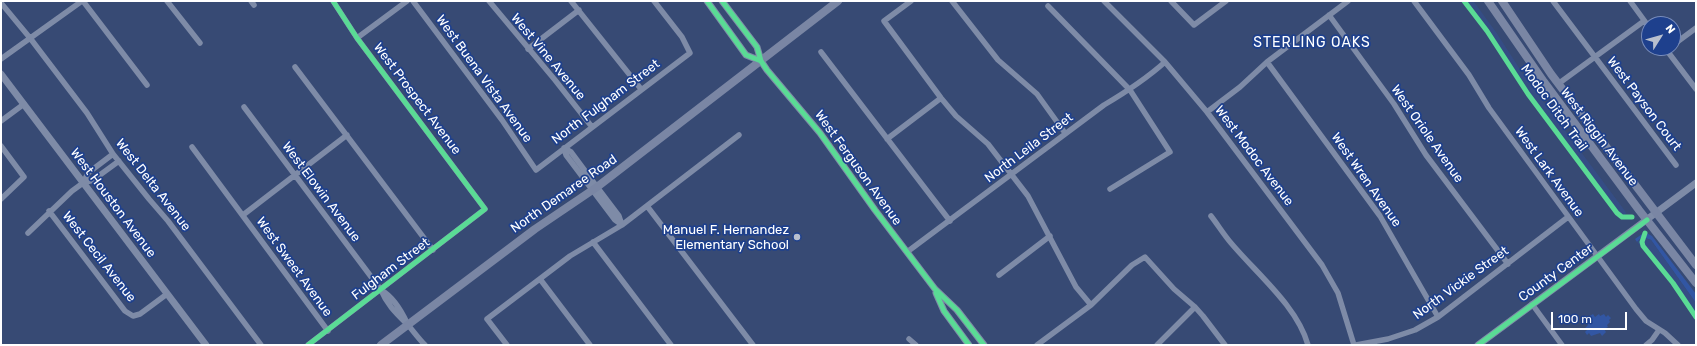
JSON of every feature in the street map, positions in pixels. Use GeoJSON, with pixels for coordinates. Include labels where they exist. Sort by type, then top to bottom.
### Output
{"type":"FeatureCollection","features":[{"type":"Feature","properties":{"kind":"main road","name":"North Demaree Road"},"geometry":{"type":"LineString","coordinates":[[381,345],[535,229],[595,189],[838,1]]}},
{"type":"Feature","properties":{"kind":"main road","name":"West Riggin Avenue"},"geometry":{"type":"LineString","coordinates":[[1488,1],[1544,82],[1696,283]]}},
{"type":"Feature","properties":{"kind":"main road","name":"West Riggin Avenue"},"geometry":{"type":"LineString","coordinates":[[1502,1],[1558,84],[1696,265]]}},
{"type":"Feature","properties":{"kind":"main road"},"geometry":{"type":"LineString","coordinates":[[1510,31],[1521,39],[1547,78],[1558,84]]}},
{"type":"Feature","properties":{"kind":"street"},"geometry":{"type":"LineString","coordinates":[[1,60],[82,1],[147,85]]}},
{"type":"Feature","properties":{"kind":"street"},"geometry":{"type":"LineString","coordinates":[[167,1],[200,43]]}},
{"type":"Feature","properties":{"kind":"street","name":"West Prospect Avenue"},"geometry":{"type":"LineString","coordinates":[[332,1],[486,209]]}},
{"type":"Feature","properties":{"kind":"street"},"geometry":{"type":"LineString","coordinates":[[358,38],[408,1]]}},
{"type":"Feature","properties":{"kind":"street","name":"West Buena Vista Avenue"},"geometry":{"type":"LineString","coordinates":[[413,1],[502,120],[536,170]]}},
{"type":"Feature","properties":{"kind":"street","name":"West Vine Avenue"},"geometry":{"type":"LineString","coordinates":[[488,1],[592,127]]}},
{"type":"Feature","properties":{"kind":"street"},"geometry":{"type":"LineString","coordinates":[[571,1],[641,89]]}},
{"type":"Feature","properties":{"kind":"street","name":"North Fulgham Street"},"geometry":{"type":"LineString","coordinates":[[536,170],[690,52],[682,38],[654,1]]}},
{"type":"Feature","properties":{"kind":"street","name":"West Ferguson Avenue"},"geometry":{"type":"LineString","coordinates":[[706,1],[746,55],[761,61]]}},
{"type":"Feature","properties":{"kind":"street","name":"West Ferguson Avenue"},"geometry":{"type":"LineString","coordinates":[[722,1],[757,47],[761,61],[828,143],[906,252],[935,289],[957,310],[984,345]]}},
{"type":"Feature","properties":{"kind":"street"},"geometry":{"type":"LineString","coordinates":[[911,1],[884,21],[940,98],[956,116],[988,144],[1012,174],[1028,196],[1076,287],[1091,305]]}},
{"type":"Feature","properties":{"kind":"street"},"geometry":{"type":"LineString","coordinates":[[952,1],[998,60],[1037,94],[1066,133]]}},
{"type":"Feature","properties":{"kind":"street","name":"West Modoc Avenue"},"geometry":{"type":"LineString","coordinates":[[1104,1],[1165,62],[1207,112],[1322,265],[1338,293],[1355,345]]}},
{"type":"Feature","properties":{"kind":"street"},"geometry":{"type":"LineString","coordinates":[[1171,1],[1194,25],[1226,1]]}},
{"type":"Feature","properties":{"kind":"street"},"geometry":{"type":"LineString","coordinates":[[1207,112],[1240,87],[1267,62],[1348,1]]}},
{"type":"Feature","properties":{"kind":"street","name":"West Lark Avenue"},"geometry":{"type":"LineString","coordinates":[[1414,1],[1469,76],[1489,108],[1641,316],[1671,337],[1678,345]]}},
{"type":"Feature","properties":{"kind":"street","name":"West Payson Court"},"geometry":{"type":"LineString","coordinates":[[1553,1],[1676,165]]}},
{"type":"Feature","properties":{"kind":"street"},"geometry":{"type":"LineString","coordinates":[[1630,1],[1641,17]]}},
{"type":"Feature","properties":{"kind":"street","name":"West Delta Avenue"},"geometry":{"type":"LineString","coordinates":[[1,2],[87,113],[113,154],[149,200],[168,221],[261,345]]}},
{"type":"Feature","properties":{"kind":"street"},"geometry":{"type":"LineString","coordinates":[[1048,6],[1130,90],[1170,152],[1110,190]]}},
{"type":"Feature","properties":{"kind":"street"},"geometry":{"type":"LineString","coordinates":[[528,49],[579,10]]}},
{"type":"Feature","properties":{"kind":"street","name":"West Oriole Avenue"},"geometry":{"type":"LineString","coordinates":[[1329,15],[1394,104],[1426,155],[1508,264]]}},
{"type":"Feature","properties":{"kind":"street"},"geometry":{"type":"LineString","coordinates":[[1558,84],[1641,23]]}},
{"type":"Feature","properties":{"kind":"street"},"geometry":{"type":"LineString","coordinates":[[1681,39],[1696,28]]}},
{"type":"Feature","properties":{"kind":"street"},"geometry":{"type":"LineString","coordinates":[[821,52],[950,221]]}},
{"type":"Feature","properties":{"kind":"street"},"geometry":{"type":"LineString","coordinates":[[1671,56],[1696,89]]}},
{"type":"Feature","properties":{"kind":"street","name":"North Leila Street"},"geometry":{"type":"LineString","coordinates":[[906,252],[950,221],[1104,105],[1130,90],[1165,62]]}},
{"type":"Feature","properties":{"kind":"street","name":"West Wren Avenue"},"geometry":{"type":"LineString","coordinates":[[1267,62],[1380,216],[1438,317]]}},
{"type":"Feature","properties":{"kind":"street"},"geometry":{"type":"LineString","coordinates":[[295,67],[433,250]]}},
{"type":"Feature","properties":{"kind":"street","name":"West Houston Avenue"},"geometry":{"type":"LineString","coordinates":[[1,74],[206,345]]}},
{"type":"Feature","properties":{"kind":"street"},"geometry":{"type":"LineString","coordinates":[[887,139],[940,98]]}},
{"type":"Feature","properties":{"kind":"street"},"geometry":{"type":"LineString","coordinates":[[1,121],[24,104]]}},
{"type":"Feature","properties":{"kind":"street","name":"West Elowin Avenue"},"geometry":{"type":"LineString","coordinates":[[244,107],[381,290],[384,299],[424,345]]}},
{"type":"Feature","properties":{"kind":"street"},"geometry":{"type":"LineString","coordinates":[[243,216],[347,135]]}},
{"type":"Feature","properties":{"kind":"street"},"geometry":{"type":"LineString","coordinates":[[507,345],[487,319],[570,256],[622,225],[739,135]]}},
{"type":"Feature","properties":{"kind":"street"},"geometry":{"type":"LineString","coordinates":[[1,146],[24,177],[1,199]]}},
{"type":"Feature","properties":{"kind":"street","name":"West Sweet Avenue"},"geometry":{"type":"LineString","coordinates":[[192,147],[328,331]]}},
{"type":"Feature","properties":{"kind":"street"},"geometry":{"type":"LineString","coordinates":[[564,148],[566,155],[595,189],[615,220],[622,225]]}},
{"type":"Feature","properties":{"kind":"street"},"geometry":{"type":"LineString","coordinates":[[83,183],[88,173],[113,154]]}},
{"type":"Feature","properties":{"kind":"street"},"geometry":{"type":"LineString","coordinates":[[28,233],[49,211],[83,183],[93,180],[119,161]]}},
{"type":"Feature","properties":{"kind":"street","name":"County Center"},"geometry":{"type":"LineString","coordinates":[[1478,345],[1696,183]]}},
{"type":"Feature","properties":{"kind":"street"},"geometry":{"type":"LineString","coordinates":[[647,206],[749,344]]}},
{"type":"Feature","properties":{"kind":"street","name":"Fulgham Street"},"geometry":{"type":"LineString","coordinates":[[308,345],[486,209]]}},
{"type":"Feature","properties":{"kind":"street","name":"West Cecil Avenue"},"geometry":{"type":"LineString","coordinates":[[49,211],[125,311],[132,316],[140,314],[167,294]]}},
{"type":"Feature","properties":{"kind":"street"},"geometry":{"type":"LineString","coordinates":[[1211,216],[1230,243],[1276,292],[1294,316],[1306,336],[1308,345]]}},
{"type":"Feature","properties":{"kind":"street","name":"North Vickie Street"},"geometry":{"type":"LineString","coordinates":[[1355,345],[1388,339],[1415,330],[1438,317],[1568,217]]}},
{"type":"Feature","properties":{"kind":"street"},"geometry":{"type":"LineString","coordinates":[[999,275],[1050,236]]}},
{"type":"Feature","properties":{"kind":"street"},"geometry":{"type":"LineString","coordinates":[[593,242],[671,345]]}},
{"type":"Feature","properties":{"kind":"street"},"geometry":{"type":"LineString","coordinates":[[1037,345],[1091,305],[1132,265],[1145,256],[1174,289],[1195,307],[1225,345]]}},
{"type":"Feature","properties":{"kind":"street"},"geometry":{"type":"LineString","coordinates":[[540,279],[590,345]]}},
{"type":"Feature","properties":{"kind":"street","name":"West Ferguson Avenue"},"geometry":{"type":"LineString","coordinates":[[935,289],[944,311],[969,345]]}},
{"type":"Feature","properties":{"kind":"street"},"geometry":{"type":"LineString","coordinates":[[1532,304],[1562,345]]}},
{"type":"Feature","properties":{"kind":"street"},"geometry":{"type":"LineString","coordinates":[[1157,345],[1195,307]]}},
{"type":"Feature","properties":{"kind":"street"},"geometry":{"type":"LineString","coordinates":[[1646,345],[1652,340],[1659,330]]}},
{"type":"Feature","properties":{"kind":"street"},"geometry":{"type":"LineString","coordinates":[[909,338],[916,345]]}},
{"type":"Feature","properties":{"kind":"shaded area"},"geometry":{"type":"Polygon","coordinates":[[[1645,232],[1652,236],[1696,294],[1696,303],[1651,240],[1642,237],[1637,242],[1635,239],[1645,232]]]}},
{"type":"Feature","properties":{"kind":"shaded area"},"geometry":{"type":"Polygon","coordinates":[[[1642,237],[1651,240],[1696,303],[1696,320],[1673,286],[1637,242],[1642,237]]]}},
{"type":"Feature","properties":{"kind":"shaded area"},"geometry":{"type":"Polygon","coordinates":[[[1593,314],[1595,317],[1599,314],[1600,316],[1604,314],[1606,317],[1608,315],[1611,318],[1607,325],[1608,327],[1604,329],[1606,332],[1602,336],[1600,333],[1591,336],[1589,333],[1587,335],[1585,332],[1587,330],[1585,328],[1588,325],[1587,323],[1590,320],[1588,317],[1593,314]]]}},
{"type":"Feature","properties":{"kind":"waterway"},"geometry":{"type":"LineString","coordinates":[[1470,1],[1494,34],[1523,79],[1623,213]]}},
{"type":"Feature","properties":{"kind":"cycle path"},"geometry":{"type":"LineString","coordinates":[[308,345],[485,209],[357,38],[333,1]]}},
{"type":"Feature","properties":{"kind":"cycle path"},"geometry":{"type":"LineString","coordinates":[[707,1],[746,55],[761,61]]}},
{"type":"Feature","properties":{"kind":"cycle path"},"geometry":{"type":"LineString","coordinates":[[722,1],[757,47],[761,61],[767,70],[820,133],[875,210],[935,289],[957,310],[984,345]]}},
{"type":"Feature","properties":{"kind":"cycle path","name":"Modoc Ditch Trail"},"geometry":{"type":"LineString","coordinates":[[1464,1],[1487,31],[1528,94],[1617,213],[1622,217],[1632,217]]}},
{"type":"Feature","properties":{"kind":"cycle path"},"geometry":{"type":"LineString","coordinates":[[1478,345],[1647,220]]}},
{"type":"Feature","properties":{"kind":"cycle path"},"geometry":{"type":"LineString","coordinates":[[1645,233],[1642,242],[1643,246],[1673,283],[1696,317]]}},
{"type":"Feature","properties":{"kind":"cycle path"},"geometry":{"type":"LineString","coordinates":[[936,293],[944,311],[969,345]]}},
{"type":"Feature","properties":{"kind":"place","name":"Manuel F. Hernandez Elementary School"},"geometry":{"type":"Point","coordinates":[797,237]}},
{"type":"Feature","properties":{"kind":"district","name":"STERLING OAKS"},"geometry":{"type":"Point","coordinates":[1312,43]}}]}
